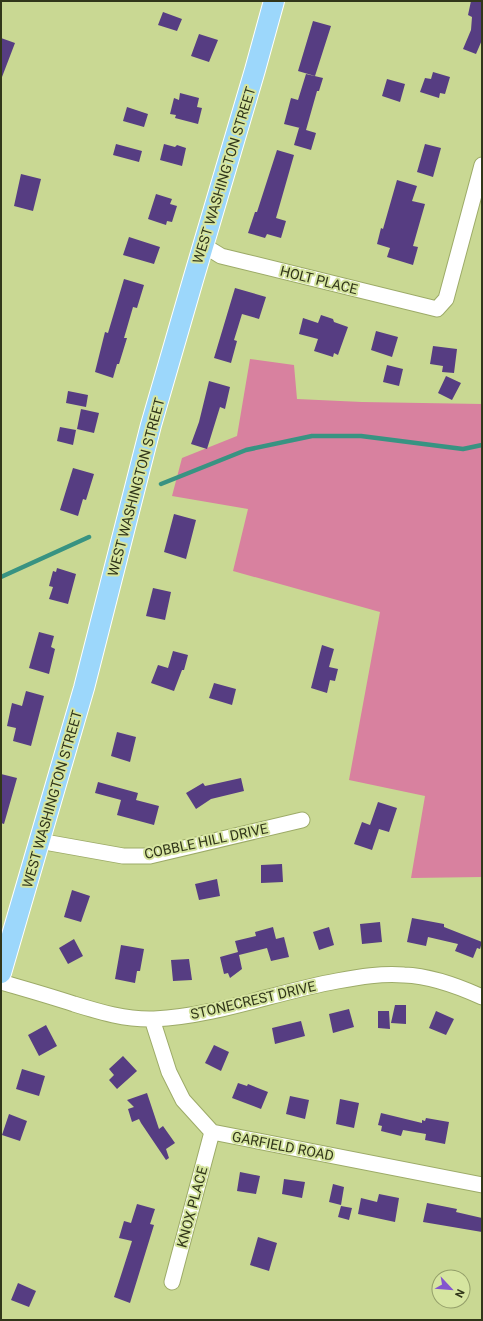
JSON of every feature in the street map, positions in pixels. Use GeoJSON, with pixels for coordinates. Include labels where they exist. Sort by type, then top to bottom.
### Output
{"type":"FeatureCollection","features":[{"type":"Feature","properties":{"kind":"main road","name":"WEST WASHINGTON STREET"},"geometry":{"type":"LineString","coordinates":[[1,973],[84,688],[151,426],[253,78],[274,1]]}},
{"type":"Feature","properties":{"kind":"street","name":"HOLT PLACE"},"geometry":{"type":"LineString","coordinates":[[203,245],[221,256],[437,309],[446,299],[482,166]]}},
{"type":"Feature","properties":{"kind":"street","name":"COBBLE HILL DRIVE"},"geometry":{"type":"LineString","coordinates":[[40,841],[123,856],[150,856],[302,820]]}},
{"type":"Feature","properties":{"kind":"street","name":"STONECREST DRIVE"},"geometry":{"type":"LineString","coordinates":[[1,982],[103,1013],[131,1019],[181,1017],[230,1008],[312,985],[364,976],[404,975],[431,979],[464,988],[482,997]]}},
{"type":"Feature","properties":{"kind":"street","name":"GARFIELD ROAD"},"geometry":{"type":"LineString","coordinates":[[152,1019],[169,1072],[183,1100],[212,1132],[482,1185]]}},
{"type":"Feature","properties":{"kind":"street","name":"KNOX PLACE"},"geometry":{"type":"LineString","coordinates":[[172,1282],[212,1132]]}},
{"type":"Feature","properties":{"kind":"shaded area"},"geometry":{"type":"Polygon","coordinates":[[[250,359],[294,365],[297,399],[362,402],[482,404],[482,877],[411,878],[425,796],[349,780],[380,612],[233,571],[248,509],[172,496],[182,458],[237,436],[250,359]]]}},
{"type":"Feature","properties":{"kind":"building"},"geometry":{"type":"Polygon","coordinates":[[[471,1],[482,1],[482,40],[476,54],[463,49],[471,30],[472,17],[468,15],[471,1]]]}},
{"type":"Feature","properties":{"kind":"building"},"geometry":{"type":"Polygon","coordinates":[[[163,12],[182,19],[177,31],[158,25],[163,12]]]}},
{"type":"Feature","properties":{"kind":"building"},"geometry":{"type":"Polygon","coordinates":[[[313,21],[331,26],[315,76],[298,71],[313,21]]]}},
{"type":"Feature","properties":{"kind":"building"},"geometry":{"type":"Polygon","coordinates":[[[199,34],[218,40],[209,62],[191,56],[199,34]]]}},
{"type":"Feature","properties":{"kind":"building"},"geometry":{"type":"Polygon","coordinates":[[[1,38],[15,43],[2,77],[1,77],[1,38]]]}},
{"type":"Feature","properties":{"kind":"building"},"geometry":{"type":"Polygon","coordinates":[[[433,72],[450,77],[445,94],[440,93],[439,98],[420,92],[425,78],[431,79],[433,72]]]}},
{"type":"Feature","properties":{"kind":"building"},"geometry":{"type":"Polygon","coordinates":[[[306,74],[323,78],[319,91],[317,91],[306,130],[316,133],[311,150],[294,145],[300,128],[284,124],[291,98],[298,100],[306,74]]]}},
{"type":"Feature","properties":{"kind":"building"},"geometry":{"type":"Polygon","coordinates":[[[387,79],[405,84],[400,102],[382,96],[387,79]]]}},
{"type":"Feature","properties":{"kind":"building"},"geometry":{"type":"Polygon","coordinates":[[[180,93],[199,98],[197,107],[202,108],[198,124],[175,118],[176,115],[170,114],[174,98],[179,100],[180,93]]]}},
{"type":"Feature","properties":{"kind":"building"},"geometry":{"type":"Polygon","coordinates":[[[127,107],[148,114],[144,127],[123,121],[127,107]]]}},
{"type":"Feature","properties":{"kind":"building"},"geometry":{"type":"Polygon","coordinates":[[[116,144],[142,151],[139,162],[113,155],[116,144]]]}},
{"type":"Feature","properties":{"kind":"building"},"geometry":{"type":"Polygon","coordinates":[[[164,144],[175,147],[177,145],[186,148],[182,166],[160,160],[164,144]]]}},
{"type":"Feature","properties":{"kind":"building"},"geometry":{"type":"Polygon","coordinates":[[[425,144],[441,148],[433,177],[417,172],[425,144]]]}},
{"type":"Feature","properties":{"kind":"building"},"geometry":{"type":"Polygon","coordinates":[[[277,150],[294,155],[276,218],[286,221],[281,238],[267,234],[265,238],[248,233],[255,212],[257,212],[277,150]]]}},
{"type":"Feature","properties":{"kind":"building"},"geometry":{"type":"Polygon","coordinates":[[[21,174],[41,179],[33,211],[14,206],[21,174]]]}},
{"type":"Feature","properties":{"kind":"building"},"geometry":{"type":"Polygon","coordinates":[[[397,180],[417,186],[412,201],[425,204],[413,246],[418,247],[413,265],[387,257],[390,248],[377,244],[381,228],[383,229],[397,180]]]}},
{"type":"Feature","properties":{"kind":"building"},"geometry":{"type":"Polygon","coordinates":[[[156,194],[172,199],[170,204],[177,206],[172,222],[167,221],[166,225],[148,219],[156,194]]]}},
{"type":"Feature","properties":{"kind":"building"},"geometry":{"type":"Polygon","coordinates":[[[129,237],[160,247],[154,264],[123,255],[129,237]]]}},
{"type":"Feature","properties":{"kind":"building"},"geometry":{"type":"Polygon","coordinates":[[[124,279],[144,285],[137,308],[133,307],[124,338],[127,338],[113,378],[95,372],[105,332],[108,333],[124,279]]]}},
{"type":"Feature","properties":{"kind":"building"},"geometry":{"type":"Polygon","coordinates":[[[235,288],[266,297],[259,319],[242,314],[234,340],[237,341],[231,363],[214,358],[235,288]]]}},
{"type":"Feature","properties":{"kind":"building"},"geometry":{"type":"Polygon","coordinates":[[[321,315],[333,319],[334,322],[348,327],[338,355],[334,353],[333,357],[314,351],[318,339],[299,334],[303,318],[318,323],[321,315]]]}},
{"type":"Feature","properties":{"kind":"building"},"geometry":{"type":"Polygon","coordinates":[[[376,331],[398,337],[392,357],[371,350],[376,331]]]}},
{"type":"Feature","properties":{"kind":"building"},"geometry":{"type":"Polygon","coordinates":[[[433,346],[457,349],[454,373],[442,372],[443,366],[430,364],[433,346]]]}},
{"type":"Feature","properties":{"kind":"building"},"geometry":{"type":"Polygon","coordinates":[[[387,365],[403,369],[399,386],[383,382],[387,365]]]}},
{"type":"Feature","properties":{"kind":"building"},"geometry":{"type":"Polygon","coordinates":[[[446,376],[461,383],[452,400],[438,393],[446,376]]]}},
{"type":"Feature","properties":{"kind":"building"},"geometry":{"type":"Polygon","coordinates":[[[209,381],[230,387],[225,409],[220,407],[207,449],[191,444],[199,422],[209,381]]]}},
{"type":"Feature","properties":{"kind":"building"},"geometry":{"type":"Polygon","coordinates":[[[68,391],[88,395],[86,407],[66,403],[68,391]]]}},
{"type":"Feature","properties":{"kind":"building"},"geometry":{"type":"Polygon","coordinates":[[[81,409],[99,413],[94,433],[77,429],[81,409]]]}},
{"type":"Feature","properties":{"kind":"building"},"geometry":{"type":"Polygon","coordinates":[[[60,427],[76,430],[73,445],[57,441],[60,427]]]}},
{"type":"Feature","properties":{"kind":"building"},"geometry":{"type":"Polygon","coordinates":[[[73,468],[94,474],[86,500],[83,499],[78,516],[60,510],[73,468]]]}},
{"type":"Feature","properties":{"kind":"building"},"geometry":{"type":"Polygon","coordinates":[[[174,514],[196,520],[186,559],[164,552],[174,514]]]}},
{"type":"Feature","properties":{"kind":"building"},"geometry":{"type":"Polygon","coordinates":[[[57,568],[76,574],[68,604],[49,599],[53,587],[49,586],[53,571],[56,572],[57,568]]]}},
{"type":"Feature","properties":{"kind":"building"},"geometry":{"type":"Polygon","coordinates":[[[153,588],[171,592],[165,620],[146,616],[153,588]]]}},
{"type":"Feature","properties":{"kind":"building"},"geometry":{"type":"Polygon","coordinates":[[[39,632],[54,636],[51,647],[55,649],[49,674],[29,668],[39,632]]]}},
{"type":"Feature","properties":{"kind":"building"},"geometry":{"type":"Polygon","coordinates":[[[322,645],[334,649],[329,667],[338,669],[335,681],[330,680],[327,693],[311,688],[322,645]]]}},
{"type":"Feature","properties":{"kind":"building"},"geometry":{"type":"Polygon","coordinates":[[[173,651],[188,655],[184,670],[182,670],[174,691],[151,683],[158,665],[168,668],[173,651]]]}},
{"type":"Feature","properties":{"kind":"building"},"geometry":{"type":"Polygon","coordinates":[[[214,683],[236,689],[232,705],[209,698],[214,683]]]}},
{"type":"Feature","properties":{"kind":"building"},"geometry":{"type":"Polygon","coordinates":[[[26,691],[44,696],[31,746],[13,741],[16,728],[7,726],[12,703],[22,706],[26,691]]]}},
{"type":"Feature","properties":{"kind":"building"},"geometry":{"type":"Polygon","coordinates":[[[117,732],[136,737],[130,762],[111,756],[117,732]]]}},
{"type":"Feature","properties":{"kind":"building"},"geometry":{"type":"Polygon","coordinates":[[[1,774],[17,778],[4,824],[1,823],[1,774]]]}},
{"type":"Feature","properties":{"kind":"building"},"geometry":{"type":"Polygon","coordinates":[[[241,778],[244,791],[211,799],[196,809],[186,793],[203,783],[205,786],[241,778]]]}},
{"type":"Feature","properties":{"kind":"building"},"geometry":{"type":"Polygon","coordinates":[[[98,782],[138,793],[136,800],[159,806],[154,825],[117,815],[121,800],[95,793],[98,782]]]}},
{"type":"Feature","properties":{"kind":"building"},"geometry":{"type":"Polygon","coordinates":[[[378,802],[397,808],[389,832],[379,829],[372,850],[354,844],[362,822],[370,825],[378,802]]]}},
{"type":"Feature","properties":{"kind":"building"},"geometry":{"type":"Polygon","coordinates":[[[282,864],[283,882],[261,883],[261,865],[282,864]]]}},
{"type":"Feature","properties":{"kind":"building"},"geometry":{"type":"Polygon","coordinates":[[[217,879],[220,896],[199,900],[195,884],[217,879]]]}},
{"type":"Feature","properties":{"kind":"building"},"geometry":{"type":"Polygon","coordinates":[[[72,890],[90,896],[81,922],[64,917],[72,890]]]}},
{"type":"Feature","properties":{"kind":"building"},"geometry":{"type":"Polygon","coordinates":[[[412,918],[444,924],[444,927],[482,942],[480,949],[477,948],[473,958],[455,951],[458,944],[428,937],[426,946],[407,942],[412,918]]]}},
{"type":"Feature","properties":{"kind":"building"},"geometry":{"type":"Polygon","coordinates":[[[380,922],[382,942],[362,944],[360,924],[380,922]]]}},
{"type":"Feature","properties":{"kind":"building"},"geometry":{"type":"Polygon","coordinates":[[[273,927],[276,939],[284,937],[289,957],[271,961],[267,948],[239,955],[242,969],[230,978],[228,973],[224,974],[220,957],[238,952],[235,941],[256,936],[255,932],[273,927]]]}},
{"type":"Feature","properties":{"kind":"building"},"geometry":{"type":"Polygon","coordinates":[[[329,927],[334,945],[319,950],[313,932],[329,927]]]}},
{"type":"Feature","properties":{"kind":"building"},"geometry":{"type":"Polygon","coordinates":[[[74,939],[83,956],[68,964],[59,948],[74,939]]]}},
{"type":"Feature","properties":{"kind":"building"},"geometry":{"type":"Polygon","coordinates":[[[121,945],[144,949],[140,971],[137,971],[135,983],[115,979],[121,945]]]}},
{"type":"Feature","properties":{"kind":"building"},"geometry":{"type":"Polygon","coordinates":[[[189,959],[192,980],[173,981],[171,960],[189,959]]]}},
{"type":"Feature","properties":{"kind":"building"},"geometry":{"type":"Polygon","coordinates":[[[395,1005],[406,1005],[406,1024],[391,1023],[395,1005]]]}},
{"type":"Feature","properties":{"kind":"building"},"geometry":{"type":"Polygon","coordinates":[[[349,1009],[354,1027],[333,1033],[329,1014],[349,1009]]]}},
{"type":"Feature","properties":{"kind":"building"},"geometry":{"type":"Polygon","coordinates":[[[378,1011],[389,1011],[390,1029],[378,1028],[378,1011]]]}},
{"type":"Feature","properties":{"kind":"building"},"geometry":{"type":"Polygon","coordinates":[[[436,1011],[454,1019],[446,1035],[429,1028],[436,1011]]]}},
{"type":"Feature","properties":{"kind":"building"},"geometry":{"type":"Polygon","coordinates":[[[301,1021],[305,1036],[275,1044],[272,1028],[301,1021]]]}},
{"type":"Feature","properties":{"kind":"building"},"geometry":{"type":"Polygon","coordinates":[[[46,1025],[57,1046],[39,1056],[28,1035],[46,1025]]]}},
{"type":"Feature","properties":{"kind":"building"},"geometry":{"type":"Polygon","coordinates":[[[214,1045],[229,1052],[221,1071],[205,1063],[214,1045]]]}},
{"type":"Feature","properties":{"kind":"building"},"geometry":{"type":"Polygon","coordinates":[[[123,1056],[137,1071],[117,1089],[109,1080],[114,1075],[109,1069],[123,1056]]]}},
{"type":"Feature","properties":{"kind":"building"},"geometry":{"type":"Polygon","coordinates":[[[22,1069],[45,1076],[39,1096],[16,1089],[22,1069]]]}},
{"type":"Feature","properties":{"kind":"building"},"geometry":{"type":"Polygon","coordinates":[[[238,1083],[247,1086],[248,1084],[268,1092],[261,1109],[232,1098],[238,1083]]]}},
{"type":"Feature","properties":{"kind":"building"},"geometry":{"type":"Polygon","coordinates":[[[147,1093],[159,1129],[163,1126],[175,1143],[166,1149],[169,1158],[166,1160],[139,1119],[132,1122],[128,1109],[134,1107],[127,1100],[147,1093]]]}},
{"type":"Feature","properties":{"kind":"building"},"geometry":{"type":"Polygon","coordinates":[[[290,1096],[309,1100],[305,1119],[286,1114],[290,1096]]]}},
{"type":"Feature","properties":{"kind":"building"},"geometry":{"type":"Polygon","coordinates":[[[340,1099],[359,1103],[354,1128],[336,1124],[340,1099]]]}},
{"type":"Feature","properties":{"kind":"building"},"geometry":{"type":"Polygon","coordinates":[[[381,1113],[422,1123],[422,1120],[425,1121],[426,1118],[449,1122],[445,1144],[425,1140],[426,1134],[403,1130],[401,1136],[381,1131],[382,1126],[378,1125],[381,1113]]]}},
{"type":"Feature","properties":{"kind":"building"},"geometry":{"type":"Polygon","coordinates":[[[9,1114],[27,1121],[20,1141],[2,1135],[9,1114]]]}},
{"type":"Feature","properties":{"kind":"building"},"geometry":{"type":"Polygon","coordinates":[[[240,1172],[260,1176],[256,1194],[237,1191],[240,1172]]]}},
{"type":"Feature","properties":{"kind":"building"},"geometry":{"type":"Polygon","coordinates":[[[284,1179],[305,1182],[302,1198],[282,1194],[284,1179]]]}},
{"type":"Feature","properties":{"kind":"building"},"geometry":{"type":"Polygon","coordinates":[[[333,1184],[344,1187],[341,1205],[329,1202],[333,1184]]]}},
{"type":"Feature","properties":{"kind":"building"},"geometry":{"type":"Polygon","coordinates":[[[379,1194],[399,1198],[395,1222],[358,1214],[361,1198],[377,1202],[379,1194]]]}},
{"type":"Feature","properties":{"kind":"building"},"geometry":{"type":"Polygon","coordinates":[[[427,1203],[457,1209],[456,1212],[482,1218],[482,1232],[423,1222],[427,1203]]]}},
{"type":"Feature","properties":{"kind":"building"},"geometry":{"type":"Polygon","coordinates":[[[137,1204],[155,1209],[150,1224],[154,1225],[130,1303],[114,1297],[132,1241],[119,1238],[124,1221],[131,1223],[137,1204]]]}},
{"type":"Feature","properties":{"kind":"building"},"geometry":{"type":"Polygon","coordinates":[[[341,1206],[352,1208],[349,1220],[338,1217],[341,1206]]]}},
{"type":"Feature","properties":{"kind":"building"},"geometry":{"type":"Polygon","coordinates":[[[258,1237],[277,1243],[269,1271],[250,1265],[258,1237]]]}},
{"type":"Feature","properties":{"kind":"building"},"geometry":{"type":"Polygon","coordinates":[[[18,1283],[36,1291],[29,1307],[11,1300],[18,1283]]]}},
{"type":"Feature","properties":{"kind":"waterway"},"geometry":{"type":"LineString","coordinates":[[161,484],[246,450],[312,436],[361,436],[463,449],[482,445]]}},
{"type":"Feature","properties":{"kind":"waterway"},"geometry":{"type":"LineString","coordinates":[[1,577],[89,537]]}}]}
